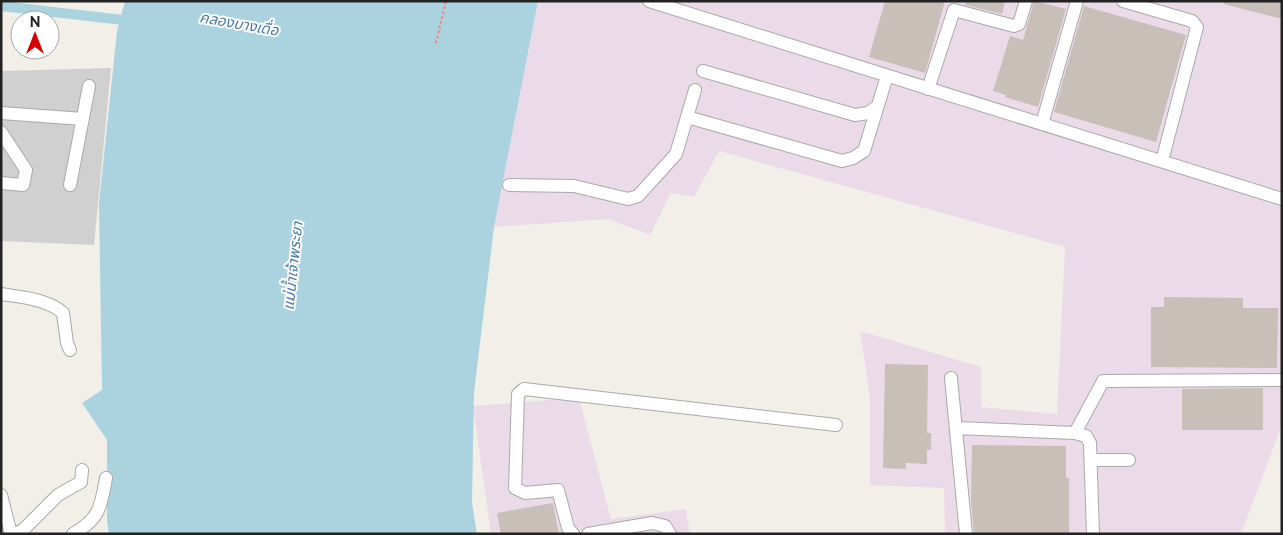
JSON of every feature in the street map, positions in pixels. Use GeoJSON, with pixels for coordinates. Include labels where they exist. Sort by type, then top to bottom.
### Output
{"type":"FeatureCollection","features":[{"type":"Feature","properties":{"kind":"street"},"geometry":{"type":"LineString","coordinates":[[649,1],[1282,199]]}},
{"type":"Feature","properties":{"kind":"street"},"geometry":{"type":"LineString","coordinates":[[928,88],[954,10],[1014,26],[1019,24],[1026,1]]}},
{"type":"Feature","properties":{"kind":"street"},"geometry":{"type":"LineString","coordinates":[[1042,124],[1077,1]]}},
{"type":"Feature","properties":{"kind":"street"},"geometry":{"type":"LineString","coordinates":[[1123,1],[1192,22],[1197,28],[1162,161]]}},
{"type":"Feature","properties":{"kind":"street"},"geometry":{"type":"LineString","coordinates":[[704,71],[855,115],[868,113],[878,106]]}},
{"type":"Feature","properties":{"kind":"street"},"geometry":{"type":"LineString","coordinates":[[687,117],[842,160],[854,158],[864,151],[887,76]]}},
{"type":"Feature","properties":{"kind":"street"},"geometry":{"type":"LineString","coordinates":[[70,185],[89,86]]}},
{"type":"Feature","properties":{"kind":"street"},"geometry":{"type":"LineString","coordinates":[[509,185],[574,186],[628,198],[638,196],[676,154],[695,90]]}},
{"type":"Feature","properties":{"kind":"street"},"geometry":{"type":"LineString","coordinates":[[1,114],[83,119]]}},
{"type":"Feature","properties":{"kind":"street"},"geometry":{"type":"LineString","coordinates":[[1,132],[26,170],[23,185],[1,183]]}},
{"type":"Feature","properties":{"kind":"street"},"geometry":{"type":"LineString","coordinates":[[1,294],[56,307],[63,313],[67,343],[70,350]]}},
{"type":"Feature","properties":{"kind":"street"},"geometry":{"type":"LineString","coordinates":[[951,378],[966,534]]}},
{"type":"Feature","properties":{"kind":"street"},"geometry":{"type":"LineString","coordinates":[[1075,433],[1099,384],[1103,381],[1282,380]]}},
{"type":"Feature","properties":{"kind":"street"},"geometry":{"type":"LineString","coordinates":[[573,534],[568,528],[558,490],[525,493],[515,488],[518,394],[524,389],[836,424]]}},
{"type":"Feature","properties":{"kind":"street"},"geometry":{"type":"LineString","coordinates":[[956,428],[1075,433],[1086,436],[1090,443],[1093,534]]}},
{"type":"Feature","properties":{"kind":"street"},"geometry":{"type":"LineString","coordinates":[[1091,460],[1129,460]]}},
{"type":"Feature","properties":{"kind":"street"},"geometry":{"type":"LineString","coordinates":[[16,534],[24,529],[58,495],[81,482],[82,470]]}},
{"type":"Feature","properties":{"kind":"street"},"geometry":{"type":"LineString","coordinates":[[73,534],[87,526],[101,508],[106,478]]}},
{"type":"Feature","properties":{"kind":"street"},"geometry":{"type":"LineString","coordinates":[[2,497],[11,534]]}},
{"type":"Feature","properties":{"kind":"street"},"geometry":{"type":"LineString","coordinates":[[588,534],[652,523],[665,526],[670,534]]}},
{"type":"Feature","properties":{"kind":"path"},"geometry":{"type":"LineString","coordinates":[[436,43],[446,1]]}},
{"type":"Feature","properties":{"kind":"shaded area"},"geometry":{"type":"Polygon","coordinates":[[[538,1],[1282,1],[1282,425],[1241,534],[945,534],[944,488],[870,485],[870,398],[860,331],[981,367],[981,407],[1057,414],[1065,247],[719,151],[694,197],[671,193],[650,235],[608,219],[494,227],[538,1]]]}},
{"type":"Feature","properties":{"kind":"shaded area"},"geometry":{"type":"Polygon","coordinates":[[[111,68],[94,245],[1,241],[1,71],[111,68]]]}},
{"type":"Feature","properties":{"kind":"shaded area"},"geometry":{"type":"Polygon","coordinates":[[[579,398],[611,519],[686,509],[690,534],[491,534],[473,406],[579,398]]]}},
{"type":"Feature","properties":{"kind":"water","name":"แม่น้ำเจ้าพระยา"},"geometry":{"type":"Polygon","coordinates":[[[125,1],[538,1],[494,227],[474,393],[472,503],[477,534],[109,534],[107,521],[107,440],[82,403],[102,390],[99,203],[117,31],[125,1]]]}},
{"type":"Feature","properties":{"kind":"building"},"geometry":{"type":"Polygon","coordinates":[[[885,1],[945,1],[925,73],[869,57],[885,1]]]}},
{"type":"Feature","properties":{"kind":"building"},"geometry":{"type":"Polygon","coordinates":[[[966,1],[1005,1],[1002,14],[965,5],[966,1]]]}},
{"type":"Feature","properties":{"kind":"building"},"geometry":{"type":"Polygon","coordinates":[[[1034,1],[1066,9],[1038,107],[1005,97],[1006,95],[993,91],[1010,36],[1023,40],[1034,1]]]}},
{"type":"Feature","properties":{"kind":"building"},"geometry":{"type":"Polygon","coordinates":[[[1225,1],[1282,1],[1282,19],[1224,4],[1225,1]]]}},
{"type":"Feature","properties":{"kind":"building"},"geometry":{"type":"Polygon","coordinates":[[[1084,6],[1186,35],[1156,142],[1054,112],[1084,6]]]}},
{"type":"Feature","properties":{"kind":"building"},"geometry":{"type":"Polygon","coordinates":[[[1164,297],[1243,298],[1243,308],[1278,308],[1277,368],[1151,367],[1151,307],[1164,307],[1164,297]]]}},
{"type":"Feature","properties":{"kind":"building"},"geometry":{"type":"Polygon","coordinates":[[[885,364],[928,365],[927,433],[931,433],[931,450],[927,450],[927,464],[906,463],[906,469],[883,468],[885,364]]]}},
{"type":"Feature","properties":{"kind":"building"},"geometry":{"type":"Polygon","coordinates":[[[1263,388],[1263,430],[1182,430],[1182,389],[1263,388]]]}},
{"type":"Feature","properties":{"kind":"building"},"geometry":{"type":"Polygon","coordinates":[[[972,445],[1066,446],[1066,478],[1069,478],[1069,533],[974,534],[971,502],[972,445]]]}},
{"type":"Feature","properties":{"kind":"building"},"geometry":{"type":"Polygon","coordinates":[[[553,503],[559,534],[501,534],[497,513],[553,503]]]}},
{"type":"Feature","properties":{"kind":"waterway","name":"คลองบางเดื่อ"},"geometry":{"type":"LineString","coordinates":[[1,6],[132,21]]}}]}
